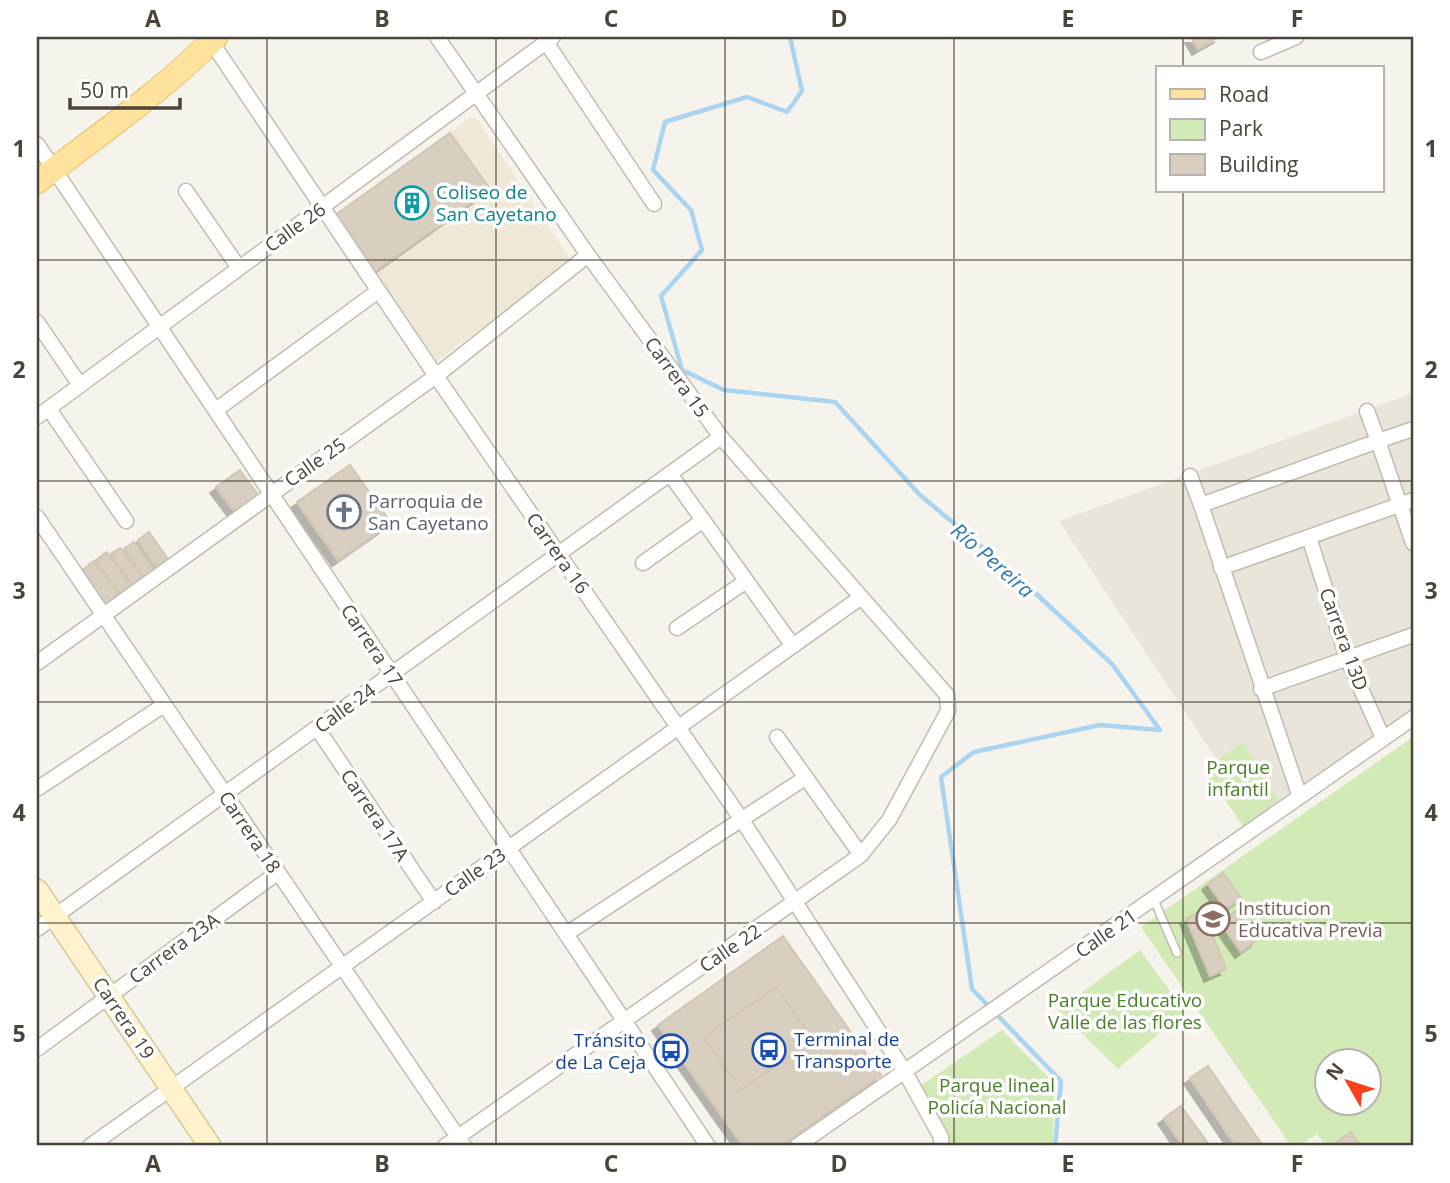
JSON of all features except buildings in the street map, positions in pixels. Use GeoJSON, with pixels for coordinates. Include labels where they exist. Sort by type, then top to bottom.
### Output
{"type":"FeatureCollection","features":[{"type":"Feature","properties":{"kind":"main road"},"geometry":{"type":"LineString","coordinates":[[45,175],[114,126],[182,71],[211,38]]}},
{"type":"Feature","properties":{"kind":"main road","name":"Carrera 19"},"geometry":{"type":"LineString","coordinates":[[37,890],[211,1146]]}},
{"type":"Feature","properties":{"kind":"street","name":"Carrera 15"},"geometry":{"type":"LineString","coordinates":[[437,37],[588,255],[721,438],[947,695]]}},
{"type":"Feature","properties":{"kind":"street"},"geometry":{"type":"LineString","coordinates":[[1261,52],[1296,37]]}},
{"type":"Feature","properties":{"kind":"street","name":"Carrera 16"},"geometry":{"type":"LineString","coordinates":[[211,38],[378,291],[680,726],[797,902],[905,1072],[941,1137],[941,1146]]}},
{"type":"Feature","properties":{"kind":"street","name":"Calle 26"},"geometry":{"type":"LineString","coordinates":[[43,413],[549,39]]}},
{"type":"Feature","properties":{"kind":"street"},"geometry":{"type":"LineString","coordinates":[[549,39],[654,204]]}},
{"type":"Feature","properties":{"kind":"street","name":"Carrera 17"},"geometry":{"type":"LineString","coordinates":[[37,144],[45,175],[159,326],[708,1146]]}},
{"type":"Feature","properties":{"kind":"street"},"geometry":{"type":"LineString","coordinates":[[186,191],[239,268]]}},
{"type":"Feature","properties":{"kind":"street","name":"Calle 25"},"geometry":{"type":"LineString","coordinates":[[37,663],[436,376],[588,255]]}},
{"type":"Feature","properties":{"kind":"street"},"geometry":{"type":"LineString","coordinates":[[216,410],[378,291]]}},
{"type":"Feature","properties":{"kind":"street"},"geometry":{"type":"LineString","coordinates":[[37,322],[80,385]]}},
{"type":"Feature","properties":{"kind":"street"},"geometry":{"type":"LineString","coordinates":[[1367,411],[1407,503],[1413,543]]}},
{"type":"Feature","properties":{"kind":"street"},"geometry":{"type":"LineString","coordinates":[[43,413],[126,521]]}},
{"type":"Feature","properties":{"kind":"street"},"geometry":{"type":"LineString","coordinates":[[1200,505],[1413,429]]}},
{"type":"Feature","properties":{"kind":"street","name":"Calle 24"},"geometry":{"type":"LineString","coordinates":[[37,929],[721,438]]}},
{"type":"Feature","properties":{"kind":"street"},"geometry":{"type":"LineString","coordinates":[[670,474],[793,646]]}},
{"type":"Feature","properties":{"kind":"street"},"geometry":{"type":"LineString","coordinates":[[1190,476],[1300,797]]}},
{"type":"Feature","properties":{"kind":"street"},"geometry":{"type":"LineString","coordinates":[[1221,568],[1407,503]]}},
{"type":"Feature","properties":{"kind":"street","name":"Carrera 18"},"geometry":{"type":"LineString","coordinates":[[37,517],[461,1142]]}},
{"type":"Feature","properties":{"kind":"street"},"geometry":{"type":"LineString","coordinates":[[643,563],[702,521]]}},
{"type":"Feature","properties":{"kind":"street","name":"Carrera 13D"},"geometry":{"type":"LineString","coordinates":[[1309,537],[1348,658],[1383,738]]}},
{"type":"Feature","properties":{"kind":"street"},"geometry":{"type":"LineString","coordinates":[[677,628],[745,582]]}},
{"type":"Feature","properties":{"kind":"street","name":"Calle 23"},"geometry":{"type":"LineString","coordinates":[[90,1146],[860,598]]}},
{"type":"Feature","properties":{"kind":"street"},"geometry":{"type":"LineString","coordinates":[[1261,689],[1413,635]]}},
{"type":"Feature","properties":{"kind":"street","name":"Calle 22"},"geometry":{"type":"LineString","coordinates":[[445,1146],[461,1142],[624,1021],[861,855],[889,820],[948,711],[947,695]]}},
{"type":"Feature","properties":{"kind":"street"},"geometry":{"type":"LineString","coordinates":[[37,789],[164,705]]}},
{"type":"Feature","properties":{"kind":"street","name":"Calle 21"},"geometry":{"type":"LineString","coordinates":[[797,1146],[965,1032],[1413,718]]}},
{"type":"Feature","properties":{"kind":"street","name":"Carrera 17A"},"geometry":{"type":"LineString","coordinates":[[317,728],[433,902]]}},
{"type":"Feature","properties":{"kind":"street"},"geometry":{"type":"LineString","coordinates":[[777,737],[861,855]]}},
{"type":"Feature","properties":{"kind":"street"},"geometry":{"type":"LineString","coordinates":[[566,934],[805,778]]}},
{"type":"Feature","properties":{"kind":"street","name":"Carrera 23A"},"geometry":{"type":"LineString","coordinates":[[37,1049],[277,873]]}},
{"type":"Feature","properties":{"kind":"lane"},"geometry":{"type":"LineString","coordinates":[[1154,900],[1178,953]]}},
{"type":"Feature","properties":{"kind":"shaded area"},"geometry":{"type":"Polygon","coordinates":[[[469,118],[477,119],[572,262],[437,361],[374,272],[490,189],[450,133],[469,118]]]}},
{"type":"Feature","properties":{"kind":"shaded area"},"geometry":{"type":"Polygon","coordinates":[[[1413,393],[1413,714],[1256,820],[1059,521],[1413,393]]]}},
{"type":"Feature","properties":{"kind":"green space"},"geometry":{"type":"Polygon","coordinates":[[[1413,737],[1413,1146],[1326,1146],[1317,1134],[1300,1146],[1291,1146],[1141,927],[1413,737]]]}},
{"type":"Feature","properties":{"kind":"green space","name":"Parque infantil"},"geometry":{"type":"Polygon","coordinates":[[[1243,742],[1278,800],[1243,826],[1204,770],[1243,742]]]}},
{"type":"Feature","properties":{"kind":"green space","name":"Parque Educativo Valle de las flores"},"geometry":{"type":"Polygon","coordinates":[[[1140,950],[1185,1011],[1118,1069],[1058,1010],[1140,950]]]}},
{"type":"Feature","properties":{"kind":"green space","name":"Parque lineal Policía Nacional"},"geometry":{"type":"Polygon","coordinates":[[[1002,1030],[1054,1083],[1053,1146],[948,1146],[920,1086],[1002,1030]]]}},
{"type":"Feature","properties":{"kind":"waterway","name":"Río Pereira"},"geometry":{"type":"LineString","coordinates":[[790,37],[802,91],[787,112],[747,97],[665,122],[653,170],[691,210],[702,250],[661,296],[682,370],[724,390],[835,402],[920,495],[1020,579],[1112,664],[1160,730],[1100,725],[974,752],[941,777],[972,989],[1061,1081],[1055,1146]]}},
{"type":"Feature","properties":{"kind":"place","name":"Coliseo de San Cayetano"},"geometry":{"type":"Point","coordinates":[412,203]}},
{"type":"Feature","properties":{"kind":"place","name":"Parroquia de San Cayetano"},"geometry":{"type":"Point","coordinates":[344,512]}},
{"type":"Feature","properties":{"kind":"place","name":"Institucion Educativa Previa"},"geometry":{"type":"Point","coordinates":[1213,919]}},
{"type":"Feature","properties":{"kind":"place","name":"Terminal de Transporte"},"geometry":{"type":"Point","coordinates":[769,1050]}},
{"type":"Feature","properties":{"kind":"place","name":"Tránsito de La Ceja"},"geometry":{"type":"Point","coordinates":[671,1051]}}]}
